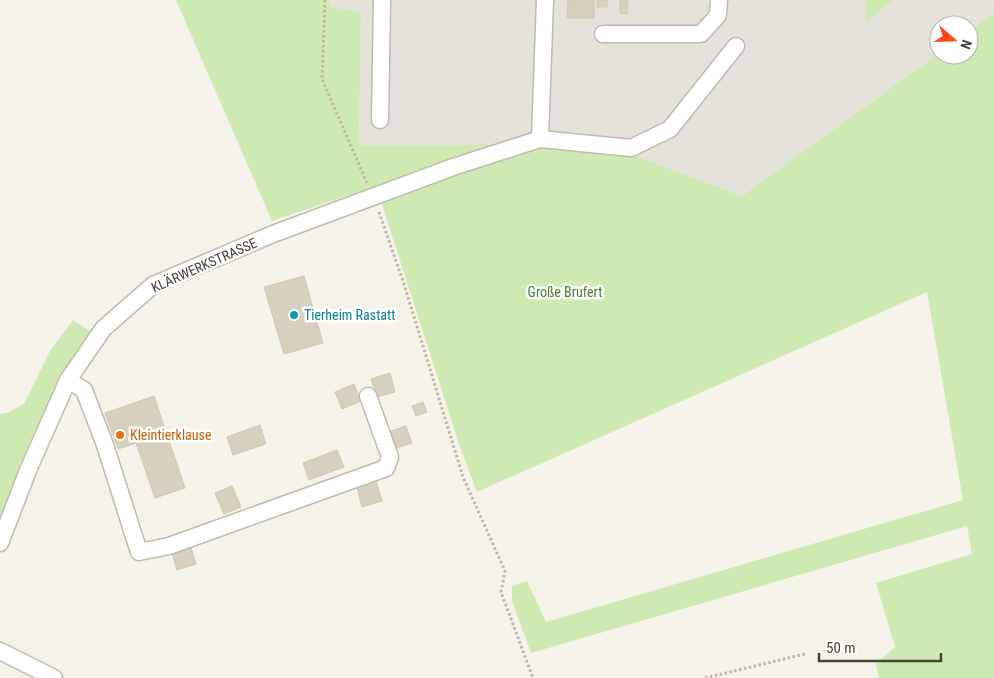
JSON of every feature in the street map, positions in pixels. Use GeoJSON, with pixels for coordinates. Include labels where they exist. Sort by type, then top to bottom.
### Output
{"type":"FeatureCollection","features":[{"type":"Feature","properties":{"kind":"street"},"geometry":{"type":"LineString","coordinates":[[380,120],[382,0]]}},
{"type":"Feature","properties":{"kind":"street"},"geometry":{"type":"LineString","coordinates":[[545,0],[540,139],[631,148],[670,129],[736,46]]}},
{"type":"Feature","properties":{"kind":"street"},"geometry":{"type":"LineString","coordinates":[[603,34],[701,34],[718,16],[719,0]]}},
{"type":"Feature","properties":{"kind":"street","name":"KLÄRWERKSTRASSE"},"geometry":{"type":"LineString","coordinates":[[0,543],[29,468],[68,380],[102,329],[153,285],[273,234],[454,167],[540,139]]}},
{"type":"Feature","properties":{"kind":"street"},"geometry":{"type":"LineString","coordinates":[[68,380],[84,390],[105,445],[139,552],[169,546],[386,468],[390,457],[368,396]]}},
{"type":"Feature","properties":{"kind":"street"},"geometry":{"type":"LineString","coordinates":[[0,651],[54,678]]}},
{"type":"Feature","properties":{"kind":"path"},"geometry":{"type":"LineString","coordinates":[[325,0],[322,79],[374,198],[404,284],[463,477],[505,572],[502,592],[533,678]]}},
{"type":"Feature","properties":{"kind":"path"},"geometry":{"type":"LineString","coordinates":[[705,678],[805,654]]}},
{"type":"Feature","properties":{"kind":"shaded area"},"geometry":{"type":"Polygon","coordinates":[[[329,0],[866,0],[866,21],[893,0],[994,0],[994,13],[979,24],[979,15],[929,15],[929,60],[742,196],[607,145],[359,145],[361,13],[329,6],[329,0]]]}},
{"type":"Feature","properties":{"kind":"green space","name":"Große Brufert"},"geometry":{"type":"Polygon","coordinates":[[[176,0],[329,0],[329,6],[361,13],[359,145],[607,145],[742,196],[929,60],[929,65],[979,65],[979,24],[994,13],[994,678],[879,678],[876,664],[895,647],[876,583],[972,554],[967,526],[531,653],[512,601],[512,586],[527,581],[546,622],[963,500],[927,292],[477,492],[459,444],[376,186],[272,221],[176,0]]]}},
{"type":"Feature","properties":{"kind":"green space"},"geometry":{"type":"Polygon","coordinates":[[[866,0],[893,0],[866,22],[866,0]]]}},
{"type":"Feature","properties":{"kind":"green space"},"geometry":{"type":"Polygon","coordinates":[[[73,320],[90,331],[44,411],[0,525],[0,414],[7,413],[24,404],[50,351],[73,320]]]}},
{"type":"Feature","properties":{"kind":"building"},"geometry":{"type":"Polygon","coordinates":[[[568,0],[594,0],[594,18],[567,18],[568,0]]]}},
{"type":"Feature","properties":{"kind":"building"},"geometry":{"type":"Polygon","coordinates":[[[597,0],[607,0],[607,7],[597,7],[597,0]]]}},
{"type":"Feature","properties":{"kind":"building"},"geometry":{"type":"Polygon","coordinates":[[[620,0],[628,0],[627,14],[620,13],[620,0]]]}},
{"type":"Feature","properties":{"kind":"building","name":"Tierheim Rastatt"},"geometry":{"type":"Polygon","coordinates":[[[304,276],[323,343],[284,354],[264,287],[304,276]]]}},
{"type":"Feature","properties":{"kind":"building"},"geometry":{"type":"Polygon","coordinates":[[[390,373],[395,392],[377,397],[371,379],[390,373]]]}},
{"type":"Feature","properties":{"kind":"building"},"geometry":{"type":"Polygon","coordinates":[[[354,384],[361,401],[342,409],[335,392],[354,384]]]}},
{"type":"Feature","properties":{"kind":"building"},"geometry":{"type":"Polygon","coordinates":[[[154,396],[185,488],[155,498],[136,443],[118,449],[105,413],[154,396]]]}},
{"type":"Feature","properties":{"kind":"building"},"geometry":{"type":"Polygon","coordinates":[[[423,402],[427,412],[416,416],[412,406],[423,402]]]}},
{"type":"Feature","properties":{"kind":"building"},"geometry":{"type":"Polygon","coordinates":[[[260,425],[266,444],[233,455],[227,437],[260,425]]]}},
{"type":"Feature","properties":{"kind":"building"},"geometry":{"type":"Polygon","coordinates":[[[406,426],[412,443],[397,448],[391,431],[406,426]]]}},
{"type":"Feature","properties":{"kind":"building"},"geometry":{"type":"Polygon","coordinates":[[[337,450],[344,467],[309,480],[303,463],[337,450]]]}},
{"type":"Feature","properties":{"kind":"building"},"geometry":{"type":"Polygon","coordinates":[[[375,478],[382,501],[362,507],[356,484],[375,478]]]}},
{"type":"Feature","properties":{"kind":"building"},"geometry":{"type":"Polygon","coordinates":[[[232,486],[241,507],[224,514],[215,493],[232,486]]]}},
{"type":"Feature","properties":{"kind":"building"},"geometry":{"type":"Polygon","coordinates":[[[190,544],[196,564],[177,570],[171,550],[190,544]]]}},
{"type":"Feature","properties":{"kind":"place","name":"Tierheim Rastatt"},"geometry":{"type":"Point","coordinates":[294,315]}},
{"type":"Feature","properties":{"kind":"place","name":"Kleintierklause"},"geometry":{"type":"Point","coordinates":[120,435]}}]}
